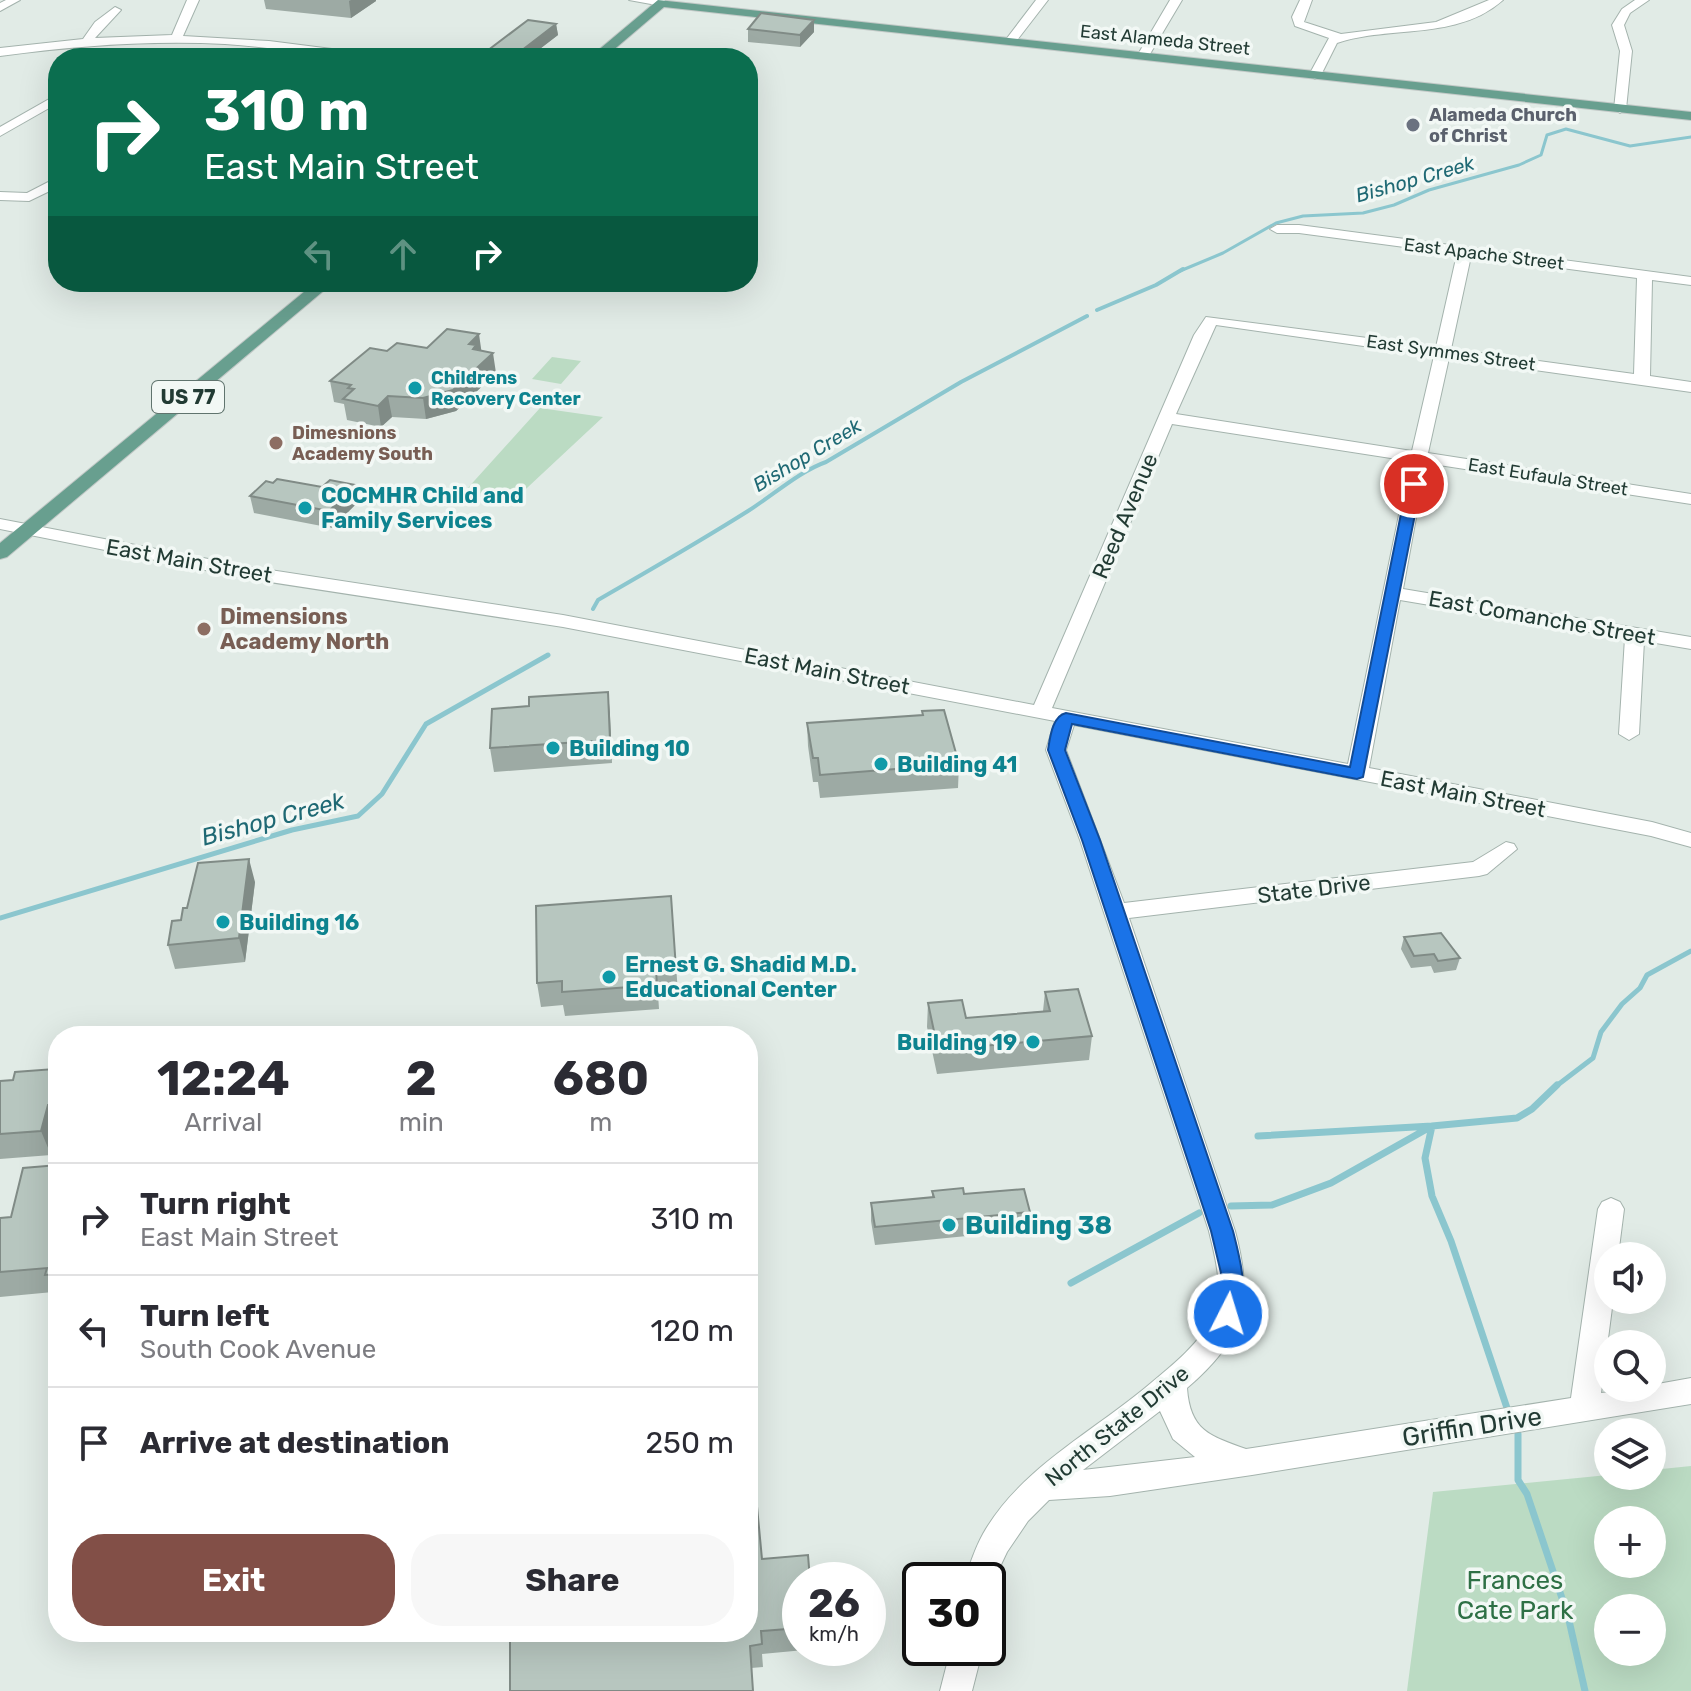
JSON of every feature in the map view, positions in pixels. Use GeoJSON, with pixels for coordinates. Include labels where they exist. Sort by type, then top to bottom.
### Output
{"type":"FeatureCollection","features":[{"type":"Feature","properties":{"kind":"main road","name":"East Alameda Street"},"geometry":{"type":"LineString","coordinates":[[664,2],[1691,116]]}},
{"type":"Feature","properties":{"kind":"main road"},"geometry":{"type":"LineString","coordinates":[[608,48],[664,2]]}},
{"type":"Feature","properties":{"kind":"main road","name":"US 77"},"geometry":{"type":"LineString","coordinates":[[0,553],[314,292]]}},
{"type":"Feature","properties":{"kind":"street"},"geometry":{"type":"LineString","coordinates":[[0,8],[14,0]]}},
{"type":"Feature","properties":{"kind":"street"},"geometry":{"type":"LineString","coordinates":[[176,39],[193,0]]}},
{"type":"Feature","properties":{"kind":"street","name":"East Alameda Street"},"geometry":{"type":"LineString","coordinates":[[635,0],[664,2]]}},
{"type":"Feature","properties":{"kind":"street"},"geometry":{"type":"LineString","coordinates":[[1010,42],[1042,0]]}},
{"type":"Feature","properties":{"kind":"street"},"geometry":{"type":"LineString","coordinates":[[1143,56],[1176,0]]}},
{"type":"Feature","properties":{"kind":"street"},"geometry":{"type":"LineString","coordinates":[[1306,0],[1298,17],[1299,24],[1340,38]]}},
{"type":"Feature","properties":{"kind":"street"},"geometry":{"type":"LineString","coordinates":[[1315,75],[1328,43],[1340,38],[1452,23],[1497,0]]}},
{"type":"Feature","properties":{"kind":"street"},"geometry":{"type":"LineString","coordinates":[[1620,109],[1626,51],[1618,25],[1623,14],[1643,0]]}},
{"type":"Feature","properties":{"kind":"street"},"geometry":{"type":"LineString","coordinates":[[87,42],[99,24],[115,10]]}},
{"type":"Feature","properties":{"kind":"street"},"geometry":{"type":"LineString","coordinates":[[0,52],[87,42],[176,39],[294,48]]}},
{"type":"Feature","properties":{"kind":"street"},"geometry":{"type":"LineString","coordinates":[[132,48],[136,40]]}},
{"type":"Feature","properties":{"kind":"street"},"geometry":{"type":"LineString","coordinates":[[267,48],[271,45]]}},
{"type":"Feature","properties":{"kind":"street"},"geometry":{"type":"LineString","coordinates":[[0,132],[48,104]]}},
{"type":"Feature","properties":{"kind":"street"},"geometry":{"type":"LineString","coordinates":[[0,196],[34,196],[48,187]]}},
{"type":"Feature","properties":{"kind":"street","name":"East Apache Street"},"geometry":{"type":"LineString","coordinates":[[1277,229],[1299,229],[1691,281]]}},
{"type":"Feature","properties":{"kind":"street"},"geometry":{"type":"LineString","coordinates":[[1357,774],[1419,457],[1465,251]]}},
{"type":"Feature","properties":{"kind":"street"},"geometry":{"type":"LineString","coordinates":[[1642,380],[1645,275]]}},
{"type":"Feature","properties":{"kind":"street","name":"East Symmes Street"},"geometry":{"type":"LineString","coordinates":[[1211,320],[1691,387]]}},
{"type":"Feature","properties":{"kind":"street","name":"Reed Avenue"},"geometry":{"type":"LineString","coordinates":[[1053,716],[1168,418],[1211,320]]}},
{"type":"Feature","properties":{"kind":"street","name":"East Eufaula Street"},"geometry":{"type":"LineString","coordinates":[[1168,418],[1691,499]]}},
{"type":"Feature","properties":{"kind":"street","name":"East Main Street"},"geometry":{"type":"LineString","coordinates":[[0,524],[250,573],[563,621],[1652,829],[1691,840]]}},
{"type":"Feature","properties":{"kind":"street","name":"East Comanche Street"},"geometry":{"type":"LineString","coordinates":[[1393,593],[1691,643]]}},
{"type":"Feature","properties":{"kind":"street"},"geometry":{"type":"LineString","coordinates":[[1629,734],[1635,635]]}},
{"type":"Feature","properties":{"kind":"street","name":"North State Drive"},"geometry":{"type":"LineString","coordinates":[[986,1562],[1002,1528],[1041,1487],[1172,1385],[1198,1360],[1228,1314],[1232,1273],[1222,1231],[1115,912],[1056,750],[1053,716]]}},
{"type":"Feature","properties":{"kind":"street"},"geometry":{"type":"LineString","coordinates":[[1439,790],[1691,855]]}},
{"type":"Feature","properties":{"kind":"street","name":"East Main Street"},"geometry":{"type":"LineString","coordinates":[[1652,829],[1691,832]]}},
{"type":"Feature","properties":{"kind":"street","name":"State Drive"},"geometry":{"type":"LineString","coordinates":[[1115,912],[1479,869],[1506,849]]}},
{"type":"Feature","properties":{"kind":"street"},"geometry":{"type":"LineString","coordinates":[[1584,1409],[1611,1209]]}},
{"type":"Feature","properties":{"kind":"street","name":"Griffin Drive"},"geometry":{"type":"LineString","coordinates":[[1172,1385],[1174,1409],[1180,1425],[1212,1451],[1252,1462]]}},
{"type":"Feature","properties":{"kind":"street","name":"Griffin Drive"},"geometry":{"type":"LineString","coordinates":[[1041,1487],[1110,1482],[1252,1462],[1691,1391]]}},
{"type":"Feature","properties":{"kind":"street"},"geometry":{"type":"LineString","coordinates":[[956,1691],[962,1666]]}},
{"type":"Feature","properties":{"kind":"green space"},"geometry":{"type":"Polygon","coordinates":[[[552,357],[581,361],[561,384],[532,379],[552,357]]]}},
{"type":"Feature","properties":{"kind":"green space"},"geometry":{"type":"Polygon","coordinates":[[[540,408],[603,417],[513,501],[466,490],[540,408]]]}},
{"type":"Feature","properties":{"kind":"green space","name":"Frances Cate Park"},"geometry":{"type":"Polygon","coordinates":[[[1691,1466],[1691,1691],[1407,1691],[1433,1492],[1594,1476],[1594,1490],[1666,1490],[1666,1469],[1691,1466]]]}},
{"type":"Feature","properties":{"kind":"building"},"geometry":{"type":"Polygon","coordinates":[[[761,13],[814,20],[800,35],[748,29],[761,13]]]}},
{"type":"Feature","properties":{"kind":"building"},"geometry":{"type":"Polygon","coordinates":[[[528,20],[556,24],[525,48],[491,48],[528,20]]]}},
{"type":"Feature","properties":{"kind":"building"},"geometry":{"type":"Polygon","coordinates":[[[447,329],[479,334],[469,344],[476,345],[473,349],[493,353],[453,390],[423,398],[388,396],[378,406],[343,399],[354,389],[348,388],[351,385],[330,381],[370,348],[387,351],[397,343],[427,348],[447,329]]]}},
{"type":"Feature","properties":{"kind":"building"},"geometry":{"type":"Polygon","coordinates":[[[277,479],[322,487],[330,480],[356,485],[329,511],[250,496],[266,481],[273,483],[277,479]]]}},
{"type":"Feature","properties":{"kind":"building"},"geometry":{"type":"Polygon","coordinates":[[[608,692],[610,740],[490,748],[492,709],[529,706],[529,697],[608,692]]]}},
{"type":"Feature","properties":{"kind":"building"},"geometry":{"type":"Polygon","coordinates":[[[944,710],[959,764],[820,775],[818,758],[813,758],[807,723],[923,715],[922,711],[944,710]]]}},
{"type":"Feature","properties":{"kind":"building"},"geometry":{"type":"Polygon","coordinates":[[[249,859],[239,938],[168,945],[172,921],[181,920],[183,908],[187,908],[198,863],[249,859]]]}},
{"type":"Feature","properties":{"kind":"building","name":"Ernest G. Shadid M.D. Educational Center"},"geometry":{"type":"Polygon","coordinates":[[[671,896],[676,969],[656,970],[657,985],[562,992],[562,981],[537,983],[536,906],[671,896]]]}},
{"type":"Feature","properties":{"kind":"building"},"geometry":{"type":"Polygon","coordinates":[[[1441,933],[1460,958],[1438,961],[1434,954],[1414,956],[1404,937],[1441,933]]]}},
{"type":"Feature","properties":{"kind":"building"},"geometry":{"type":"Polygon","coordinates":[[[1078,989],[1092,1036],[938,1050],[928,1003],[962,1000],[966,1018],[1050,1011],[1045,992],[1078,989]]]}},
{"type":"Feature","properties":{"kind":"building"},"geometry":{"type":"Polygon","coordinates":[[[48,1069],[48,1105],[41,1131],[0,1134],[0,1081],[13,1080],[15,1072],[48,1069]]]}},
{"type":"Feature","properties":{"kind":"building"},"geometry":{"type":"Polygon","coordinates":[[[48,1166],[48,1275],[45,1275],[47,1268],[0,1272],[0,1218],[11,1217],[23,1168],[48,1166]]]}},
{"type":"Feature","properties":{"kind":"building"},"geometry":{"type":"Polygon","coordinates":[[[963,1188],[964,1194],[1024,1189],[1030,1212],[875,1227],[871,1203],[934,1197],[932,1191],[963,1188]]]}},
{"type":"Feature","properties":{"kind":"building"},"geometry":{"type":"Polygon","coordinates":[[[758,1517],[762,1559],[808,1555],[809,1562],[782,1562],[782,1629],[761,1631],[762,1644],[750,1646],[753,1691],[510,1691],[510,1642],[758,1642],[758,1517]]]}},
{"type":"Feature","properties":{"kind":"waterway","name":"Bishop Creek"},"geometry":{"type":"LineString","coordinates":[[1180,271],[1223,253],[1276,223],[1303,216],[1363,213],[1394,205],[1429,190],[1519,165],[1541,155],[1547,135],[1566,129],[1630,146],[1691,137]]}},
{"type":"Feature","properties":{"kind":"waterway","name":"Bishop Creek"},"geometry":{"type":"LineString","coordinates":[[1097,310],[1156,285],[1183,269]]}},
{"type":"Feature","properties":{"kind":"waterway","name":"Bishop Creek"},"geometry":{"type":"LineString","coordinates":[[593,609],[598,600],[730,523],[806,471],[961,382],[1087,316]]}},
{"type":"Feature","properties":{"kind":"waterway","name":"Bishop Creek"},"geometry":{"type":"LineString","coordinates":[[0,918],[292,830],[358,816],[382,794],[426,724],[548,655]]}},
{"type":"Feature","properties":{"kind":"waterway"},"geometry":{"type":"LineString","coordinates":[[1555,1087],[1593,1058],[1601,1032],[1622,1004],[1640,988],[1647,975],[1691,951]]}},
{"type":"Feature","properties":{"kind":"waterway"},"geometry":{"type":"LineString","coordinates":[[1432,1126],[1517,1118],[1532,1109],[1557,1085]]}},
{"type":"Feature","properties":{"kind":"waterway"},"geometry":{"type":"LineString","coordinates":[[1231,1206],[1272,1205],[1331,1183],[1432,1126]]}},
{"type":"Feature","properties":{"kind":"waterway"},"geometry":{"type":"LineString","coordinates":[[1258,1136],[1432,1126]]}},
{"type":"Feature","properties":{"kind":"waterway"},"geometry":{"type":"LineString","coordinates":[[1432,1126],[1425,1158],[1432,1196],[1451,1241],[1507,1408]]}},
{"type":"Feature","properties":{"kind":"waterway"},"geometry":{"type":"LineString","coordinates":[[1071,1283],[1199,1213]]}},
{"type":"Feature","properties":{"kind":"waterway"},"geometry":{"type":"LineString","coordinates":[[1518,1434],[1518,1480],[1527,1494],[1568,1616],[1585,1691]]}},
{"type":"Feature","properties":{"kind":"place","name":"Alameda Church of Christ"},"geometry":{"type":"Point","coordinates":[1413,125]}},
{"type":"Feature","properties":{"kind":"place","name":"Childrens Recovery Center"},"geometry":{"type":"Point","coordinates":[415,388]}},
{"type":"Feature","properties":{"kind":"place","name":"Dimesnions Academy South"},"geometry":{"type":"Point","coordinates":[276,443]}},
{"type":"Feature","properties":{"kind":"place","name":"COCMHR Child and Family Services"},"geometry":{"type":"Point","coordinates":[305,508]}},
{"type":"Feature","properties":{"kind":"place","name":"Dimensions Academy North"},"geometry":{"type":"Point","coordinates":[204,629]}},
{"type":"Feature","properties":{"kind":"place","name":"Building 10"},"geometry":{"type":"Point","coordinates":[553,748]}},
{"type":"Feature","properties":{"kind":"place","name":"Building 41"},"geometry":{"type":"Point","coordinates":[881,764]}},
{"type":"Feature","properties":{"kind":"place","name":"Building 16"},"geometry":{"type":"Point","coordinates":[223,922]}},
{"type":"Feature","properties":{"kind":"place","name":"Ernest G. Shadid M.D. Educational Center"},"geometry":{"type":"Point","coordinates":[609,977]}},
{"type":"Feature","properties":{"kind":"place","name":"Building 19"},"geometry":{"type":"Point","coordinates":[1033,1042]}},
{"type":"Feature","properties":{"kind":"place","name":"Building 38"},"geometry":{"type":"Point","coordinates":[949,1225]}},
{"type":"Feature","properties":{"kind":"route"},"geometry":{"type":"LineString","coordinates":[[1228,1314],[1232,1273],[1222,1231],[1091,840],[1056,750],[1059,736],[1066,718],[1357,774],[1414,484]]}}]}
